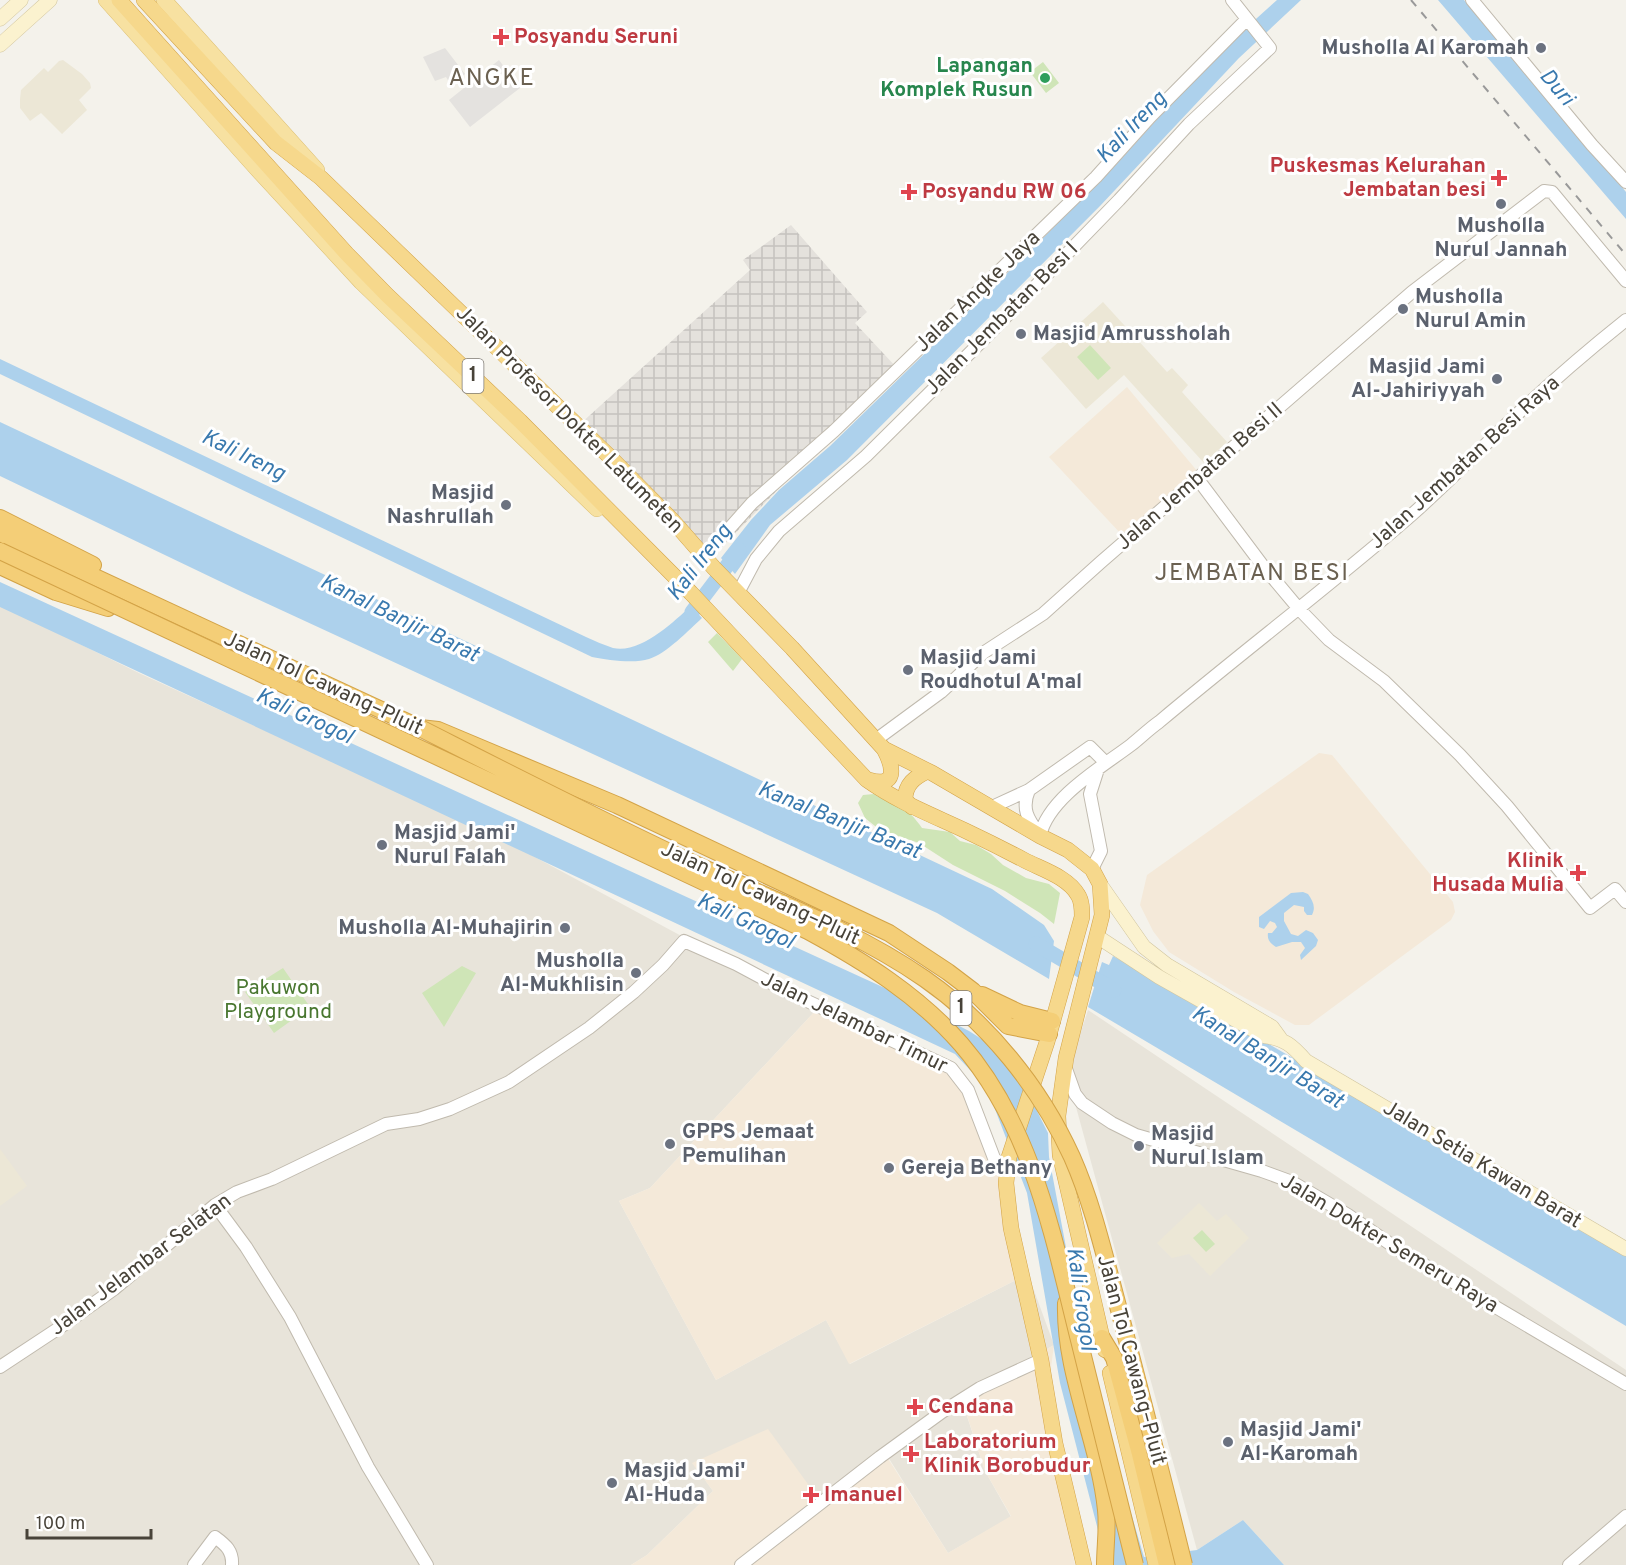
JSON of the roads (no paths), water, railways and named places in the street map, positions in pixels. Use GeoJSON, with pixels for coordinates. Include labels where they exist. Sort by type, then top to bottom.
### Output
{"type":"FeatureCollection","features":[{"type":"Feature","properties":{"kind":"highway","name":"1"},"geometry":{"type":"LineString","coordinates":[[144,0],[276,143],[321,178]]}},
{"type":"Feature","properties":{"kind":"highway","name":"Jalan Profesor Dokter Latumeten"},"geometry":{"type":"LineString","coordinates":[[112,2],[230,123],[347,254],[520,421],[745,650],[867,780],[912,807],[965,830],[1056,876],[1070,885],[1078,894],[1082,905],[1082,917],[1049,1034],[1008,1165],[1006,1193],[1011,1228],[1041,1360],[1055,1443],[1084,1565]]}},
{"type":"Feature","properties":{"kind":"highway","name":"Jalan Profesor Dokter Latumeten"},"geometry":{"type":"LineString","coordinates":[[321,178],[574,421],[673,521],[881,744],[1068,850],[1092,869],[1100,884],[1102,915],[1064,1065],[1058,1116],[1060,1155],[1102,1338]]}},
{"type":"Feature","properties":{"kind":"highway"},"geometry":{"type":"LineString","coordinates":[[0,518],[185,614],[221,636]]}},
{"type":"Feature","properties":{"kind":"highway","name":"Jalan Tol Cawang–Pluit"},"geometry":{"type":"LineString","coordinates":[[0,533],[420,729],[682,858],[840,930],[883,953],[939,989],[970,1016],[1030,1083],[1072,1158],[1097,1229],[1184,1565]]}},
{"type":"Feature","properties":{"kind":"highway","name":"Jalan Tol Cawang–Pluit"},"geometry":{"type":"LineString","coordinates":[[0,551],[808,931],[885,976],[923,1006],[956,1039],[987,1079],[1005,1107],[1026,1152],[1042,1197],[1135,1565]]}},
{"type":"Feature","properties":{"kind":"highway"},"geometry":{"type":"LineString","coordinates":[[0,566],[56,592],[116,610],[129,611]]}},
{"type":"Feature","properties":{"kind":"highway"},"geometry":{"type":"LineString","coordinates":[[420,729],[438,730],[617,805],[889,933],[973,991],[1008,1026],[1049,1034]]}},
{"type":"Feature","properties":{"kind":"highway"},"geometry":{"type":"LineString","coordinates":[[867,780],[880,783],[889,779],[892,765],[881,744]]}},
{"type":"Feature","properties":{"kind":"highway"},"geometry":{"type":"LineString","coordinates":[[912,807],[905,800],[905,794],[912,779],[928,771]]}},
{"type":"Feature","properties":{"kind":"highway"},"geometry":{"type":"LineString","coordinates":[[1066,1290],[1065,1318],[1106,1509],[1105,1565]]}},
{"type":"Feature","properties":{"kind":"highway"},"geometry":{"type":"LineString","coordinates":[[1102,1338],[1114,1358],[1160,1551],[1156,1565]]}},
{"type":"Feature","properties":{"kind":"main road"},"geometry":{"type":"LineString","coordinates":[[0,19],[21,0]]}},
{"type":"Feature","properties":{"kind":"main road"},"geometry":{"type":"LineString","coordinates":[[0,45],[50,0]]}},
{"type":"Feature","properties":{"kind":"main road","name":"Jalan Profesor Dokter Latumeten"},"geometry":{"type":"LineString","coordinates":[[164,0],[315,167],[321,178]]}},
{"type":"Feature","properties":{"kind":"main road","name":"Jalan Profesor Dokter Latumeten"},"geometry":{"type":"LineString","coordinates":[[112,2],[255,167],[361,282],[691,596]]}},
{"type":"Feature","properties":{"kind":"main road","name":"Jalan Setia Kawan Barat"},"geometry":{"type":"LineString","coordinates":[[1100,884],[1144,947],[1167,965],[1272,1027],[1280,1038],[1298,1051],[1306,1061],[1626,1249]]}},
{"type":"Feature","properties":{"kind":"main road","name":"Jalan Setia Kawan Barat"},"geometry":{"type":"LineString","coordinates":[[1097,939],[1264,1036],[1280,1038]]}},
{"type":"Feature","properties":{"kind":"street"},"geometry":{"type":"LineString","coordinates":[[1232,0],[1248,22]]}},
{"type":"Feature","properties":{"kind":"street"},"geometry":{"type":"LineString","coordinates":[[1472,0],[1592,145],[1626,182]]}},
{"type":"Feature","properties":{"kind":"street","name":"Jalan Jembatan Besi I"},"geometry":{"type":"LineString","coordinates":[[736,590],[756,559],[779,531],[866,456],[1111,208],[1189,124],[1268,46],[1248,22]]}},
{"type":"Feature","properties":{"kind":"street","name":"Jalan Angke Jaya"},"geometry":{"type":"LineString","coordinates":[[709,562],[752,503],[834,431],[1089,184],[1150,117],[1248,22]]}},
{"type":"Feature","properties":{"kind":"street","name":"Jalan Jembatan Besi II"},"geometry":{"type":"LineString","coordinates":[[881,744],[982,653],[1043,614],[1412,292],[1544,191],[1552,192],[1626,281]]}},
{"type":"Feature","properties":{"kind":"street","name":"Jalan Jembatan Besi Raya"},"geometry":{"type":"LineString","coordinates":[[1040,835],[1055,806],[1102,765],[1130,746],[1408,518],[1545,388],[1626,320]]}},
{"type":"Feature","properties":{"kind":"street"},"geometry":{"type":"LineString","coordinates":[[1197,478],[1252,553],[1299,609],[1329,640],[1384,681],[1460,755],[1507,806],[1590,908],[1615,889],[1626,902]]}},
{"type":"Feature","properties":{"kind":"street"},"geometry":{"type":"LineString","coordinates":[[992,807],[1029,790],[1090,747],[1102,765],[1090,794],[1101,851],[1092,869]]}},
{"type":"Feature","properties":{"kind":"street"},"geometry":{"type":"LineString","coordinates":[[1029,790],[1025,807],[1027,816],[1040,835]]}},
{"type":"Feature","properties":{"kind":"street","name":"Jalan Jelambar Timur"},"geometry":{"type":"LineString","coordinates":[[684,940],[790,993],[951,1068],[968,1090],[994,1158],[1008,1165]]}},
{"type":"Feature","properties":{"kind":"street","name":"Jalan Jelambar Selatan"},"geometry":{"type":"LineString","coordinates":[[0,1367],[114,1289],[215,1205],[237,1192],[272,1179],[386,1124],[419,1119],[450,1109],[509,1082],[589,1028],[634,992],[663,965],[684,940]]}},
{"type":"Feature","properties":{"kind":"street","name":"Jalan Dokter Semeru Raya"},"geometry":{"type":"LineString","coordinates":[[1064,1065],[1075,1094],[1082,1103],[1112,1123],[1136,1135],[1262,1171],[1292,1182],[1348,1215],[1399,1250],[1626,1384]]}},
{"type":"Feature","properties":{"kind":"street"},"geometry":{"type":"LineString","coordinates":[[215,1205],[246,1247],[290,1317],[341,1417],[427,1565]]}},
{"type":"Feature","properties":{"kind":"street"},"geometry":{"type":"LineString","coordinates":[[741,1565],[942,1412],[980,1388],[1041,1360]]}},
{"type":"Feature","properties":{"kind":"street"},"geometry":{"type":"LineString","coordinates":[[1569,1565],[1626,1516]]}},
{"type":"Feature","properties":{"kind":"street"},"geometry":{"type":"LineString","coordinates":[[194,1565],[215,1537],[227,1546],[232,1557],[232,1565]]}},
{"type":"Feature","properties":{"kind":"water"},"geometry":{"type":"Polygon","coordinates":[[[1277,0],[1301,0],[1239,58],[1100,206],[847,460],[770,525],[735,574],[721,558],[751,520],[779,490],[830,446],[1037,244],[1112,169],[1177,97],[1277,0]]]}},
{"type":"Feature","properties":{"kind":"water"},"geometry":{"type":"Polygon","coordinates":[[[1438,0],[1464,0],[1626,192],[1626,219],[1438,0]]]}},
{"type":"Feature","properties":{"kind":"water"},"geometry":{"type":"Polygon","coordinates":[[[0,359],[610,647],[624,649],[645,642],[666,628],[691,606],[702,618],[670,647],[649,659],[629,661],[592,657],[0,374],[0,359]]]}},
{"type":"Feature","properties":{"kind":"water"},"geometry":{"type":"Polygon","coordinates":[[[0,422],[992,889],[1044,925],[1054,941],[1049,979],[937,913],[240,591],[0,476],[0,422]]]}},
{"type":"Feature","properties":{"kind":"water"},"geometry":{"type":"Polygon","coordinates":[[[0,582],[887,989],[969,1031],[1010,1057],[1048,1133],[1049,1157],[1090,1375],[1144,1557],[1197,1550],[1243,1520],[1284,1565],[1107,1565],[1060,1383],[1027,1193],[987,1088],[955,1054],[0,607],[0,582]]]}},
{"type":"Feature","properties":{"kind":"water"},"geometry":{"type":"Polygon","coordinates":[[[1291,893],[1308,894],[1313,902],[1312,915],[1307,915],[1304,907],[1294,905],[1284,913],[1284,921],[1291,934],[1298,936],[1306,930],[1313,933],[1318,940],[1316,946],[1301,960],[1300,955],[1305,948],[1301,942],[1276,947],[1269,941],[1268,935],[1277,927],[1275,923],[1270,921],[1264,929],[1259,927],[1259,917],[1291,893]]]}},
{"type":"Feature","properties":{"kind":"water"},"geometry":{"type":"Polygon","coordinates":[[[1113,956],[1626,1251],[1626,1326],[1088,1007],[1102,962],[1109,965],[1113,956]]]}},
{"type":"Feature","properties":{"kind":"waterway","name":"Kali Ireng"},"geometry":{"type":"LineString","coordinates":[[692,612],[739,550]]}},
{"type":"Feature","properties":{"kind":"waterway","name":"Kanal Banjir Barat"},"geometry":{"type":"LineString","coordinates":[[1036,944],[1114,990]]}},
{"type":"Feature","properties":{"kind":"railway"},"geometry":{"type":"LineString","coordinates":[[1411,0],[1626,255]]}},
{"type":"Feature","properties":{"kind":"place","name":"Posyandu Seruni"},"geometry":{"type":"Point","coordinates":[501,37]}},
{"type":"Feature","properties":{"kind":"place","name":"Musholla Al Karomah"},"geometry":{"type":"Point","coordinates":[1541,48]}},
{"type":"Feature","properties":{"kind":"place","name":"Lapangan Komplek Rusun"},"geometry":{"type":"Point","coordinates":[1045,78]}},
{"type":"Feature","properties":{"kind":"place","name":"Puskesmas Kelurahan Jembatan besi"},"geometry":{"type":"Point","coordinates":[1499,178]}},
{"type":"Feature","properties":{"kind":"place","name":"Posyandu RW 06"},"geometry":{"type":"Point","coordinates":[909,192]}},
{"type":"Feature","properties":{"kind":"place","name":"Musholla Nurul Jannah"},"geometry":{"type":"Point","coordinates":[1501,204]}},
{"type":"Feature","properties":{"kind":"place","name":"Musholla Nurul Amin"},"geometry":{"type":"Point","coordinates":[1403,309]}},
{"type":"Feature","properties":{"kind":"place","name":"Masjid Amrussholah"},"geometry":{"type":"Point","coordinates":[1021,334]}},
{"type":"Feature","properties":{"kind":"place","name":"Masjid Jami Al-Jahiriyyah"},"geometry":{"type":"Point","coordinates":[1497,379]}},
{"type":"Feature","properties":{"kind":"place","name":"Masjid Nashrullah"},"geometry":{"type":"Point","coordinates":[506,505]}},
{"type":"Feature","properties":{"kind":"place","name":"Masjid Jami Roudhotul A'mal"},"geometry":{"type":"Point","coordinates":[908,670]}},
{"type":"Feature","properties":{"kind":"place","name":"Masjid Jami' Nurul Falah"},"geometry":{"type":"Point","coordinates":[382,845]}},
{"type":"Feature","properties":{"kind":"place","name":"Klinik Husada Mulia"},"geometry":{"type":"Point","coordinates":[1578,873]}},
{"type":"Feature","properties":{"kind":"place","name":"Musholla Al-Muhajirin"},"geometry":{"type":"Point","coordinates":[565,928]}},
{"type":"Feature","properties":{"kind":"place","name":"Musholla Al-Mukhlisin"},"geometry":{"type":"Point","coordinates":[636,973]}},
{"type":"Feature","properties":{"kind":"place","name":"GPPS Jemaat Pemulihan"},"geometry":{"type":"Point","coordinates":[670,1144]}},
{"type":"Feature","properties":{"kind":"place","name":"Masjid Nurul Islam"},"geometry":{"type":"Point","coordinates":[1139,1146]}},
{"type":"Feature","properties":{"kind":"place","name":"Gereja Bethany"},"geometry":{"type":"Point","coordinates":[889,1168]}},
{"type":"Feature","properties":{"kind":"place","name":"Cendana"},"geometry":{"type":"Point","coordinates":[915,1407]}},
{"type":"Feature","properties":{"kind":"place","name":"Masjid Jami' Al-Karomah"},"geometry":{"type":"Point","coordinates":[1228,1442]}},
{"type":"Feature","properties":{"kind":"place","name":"Laboratorium Klinik Borobudur"},"geometry":{"type":"Point","coordinates":[911,1454]}},
{"type":"Feature","properties":{"kind":"place","name":"Masjid Jami' Al-Huda"},"geometry":{"type":"Point","coordinates":[612,1483]}},
{"type":"Feature","properties":{"kind":"place","name":"Imanuel"},"geometry":{"type":"Point","coordinates":[811,1495]}},
{"type":"Feature","properties":{"kind":"district","name":"ANGKE"},"geometry":{"type":"Point","coordinates":[492,79]}},
{"type":"Feature","properties":{"kind":"district","name":"JEMBATAN BESI"},"geometry":{"type":"Point","coordinates":[1252,574]}},
{"type":"Feature","properties":{"kind":"water label","name":"Duri"},"geometry":{"type":"Point","coordinates":[1556,88]}},
{"type":"Feature","properties":{"kind":"water label","name":"Kali Grogol"},"geometry":{"type":"Point","coordinates":[304,717]}},
{"type":"Feature","properties":{"kind":"water label","name":"Kali Grogol"},"geometry":{"type":"Point","coordinates":[745,922]}},
{"type":"Feature","properties":{"kind":"water label","name":"Kali Grogol"},"geometry":{"type":"Point","coordinates":[1080,1299]}},
{"type":"Feature","properties":{"kind":"park label","name":"Pakuwon Playground"},"geometry":{"type":"Point","coordinates":[278,1000]}}]}
